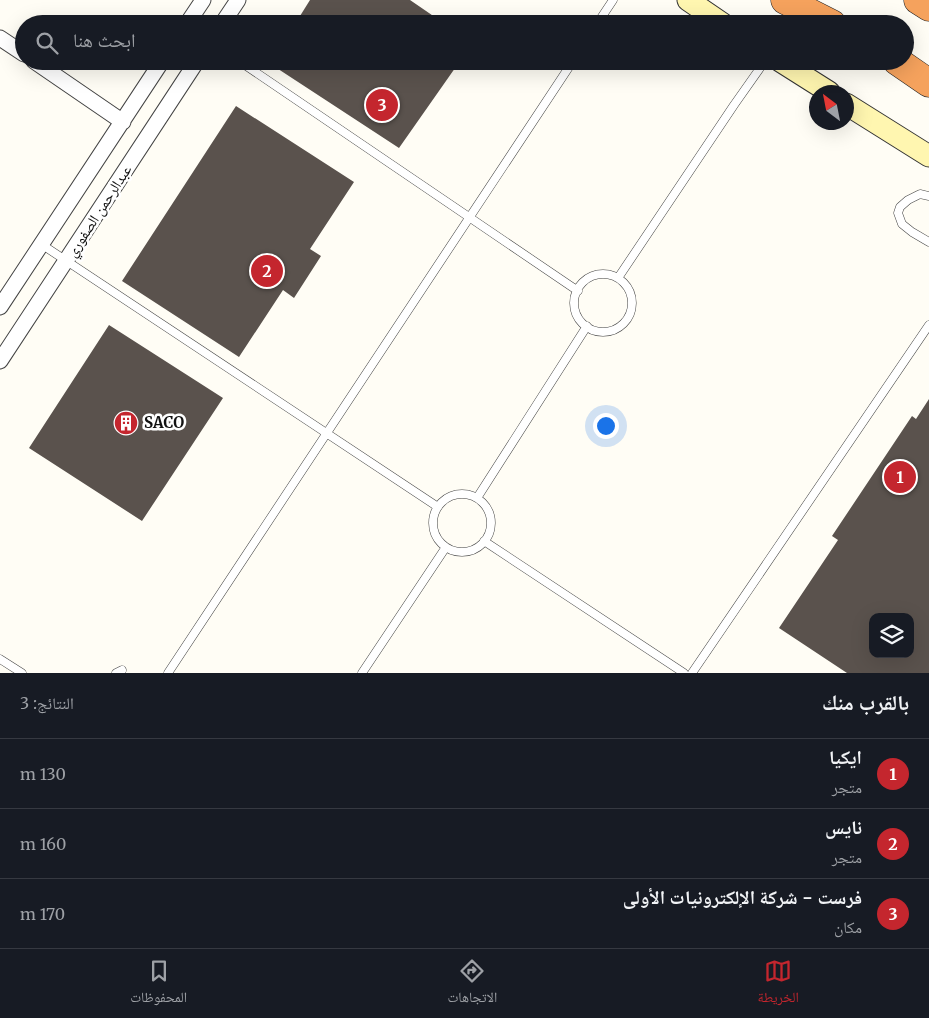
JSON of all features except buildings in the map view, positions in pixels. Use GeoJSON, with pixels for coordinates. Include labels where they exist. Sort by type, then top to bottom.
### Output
{"type":"FeatureCollection","features":[{"type":"Feature","properties":{"kind":"highway"},"geometry":{"type":"LineString","coordinates":[[786,0],[815,15]]}},
{"type":"Feature","properties":{"kind":"highway"},"geometry":{"type":"LineString","coordinates":[[808,0],[829,15]]}},
{"type":"Feature","properties":{"kind":"highway"},"geometry":{"type":"LineString","coordinates":[[918,0],[929,7]]}},
{"type":"Feature","properties":{"kind":"highway"},"geometry":{"type":"LineString","coordinates":[[911,70],[929,82]]}},
{"type":"Feature","properties":{"kind":"main road"},"geometry":{"type":"LineString","coordinates":[[688,0],[710,15]]}},
{"type":"Feature","properties":{"kind":"main road"},"geometry":{"type":"LineString","coordinates":[[794,70],[818,85]]}},
{"type":"Feature","properties":{"kind":"main road"},"geometry":{"type":"LineString","coordinates":[[854,109],[929,156]]}},
{"type":"Feature","properties":{"kind":"street"},"geometry":{"type":"LineString","coordinates":[[228,15],[238,0]]}},
{"type":"Feature","properties":{"kind":"street"},"geometry":{"type":"LineString","coordinates":[[191,15],[197,2]]}},
{"type":"Feature","properties":{"kind":"street"},"geometry":{"type":"LineString","coordinates":[[0,38],[15,48]]}},
{"type":"Feature","properties":{"kind":"street"},"geometry":{"type":"LineString","coordinates":[[47,70],[123,122]]}},
{"type":"Feature","properties":{"kind":"street","name":"عبدالرحمن الصفوري"},"geometry":{"type":"LineString","coordinates":[[0,307],[156,70]]}},
{"type":"Feature","properties":{"kind":"street","name":"عبدالرحمن الصفوري"},"geometry":{"type":"LineString","coordinates":[[0,361],[191,70]]}},
{"type":"Feature","properties":{"kind":"lane"},"geometry":{"type":"LineString","coordinates":[[603,15],[613,0]]}},
{"type":"Feature","properties":{"kind":"lane"},"geometry":{"type":"LineString","coordinates":[[252,70],[578,291]]}},
{"type":"Feature","properties":{"kind":"lane"},"geometry":{"type":"LineString","coordinates":[[168,673],[566,70]]}},
{"type":"Feature","properties":{"kind":"lane"},"geometry":{"type":"LineString","coordinates":[[618,278],[759,70]]}},
{"type":"Feature","properties":{"kind":"lane"},"geometry":{"type":"LineString","coordinates":[[929,196],[920,194],[908,200],[900,207],[898,213],[902,224],[929,242]]}},
{"type":"Feature","properties":{"kind":"lane"},"geometry":{"type":"LineString","coordinates":[[41,244],[438,507]]}},
{"type":"Feature","properties":{"kind":"lane"},"geometry":{"type":"LineString","coordinates":[[595,274],[610,274],[618,278],[624,281],[632,294],[632,310],[626,323],[611,331],[597,332],[583,325],[574,311],[575,296],[581,283],[595,274]]}},
{"type":"Feature","properties":{"kind":"lane"},"geometry":{"type":"LineString","coordinates":[[692,673],[929,325]]}},
{"type":"Feature","properties":{"kind":"lane"},"geometry":{"type":"LineString","coordinates":[[477,498],[586,326]]}},
{"type":"Feature","properties":{"kind":"lane"},"geometry":{"type":"LineString","coordinates":[[454,494],[469,494],[477,498],[482,501],[490,514],[491,530],[484,543],[470,551],[455,552],[441,545],[433,531],[433,516],[440,503],[454,494]]}},
{"type":"Feature","properties":{"kind":"lane"},"geometry":{"type":"LineString","coordinates":[[484,541],[684,673]]}},
{"type":"Feature","properties":{"kind":"lane"},"geometry":{"type":"LineString","coordinates":[[362,673],[446,547]]}},
{"type":"Feature","properties":{"kind":"lane"},"geometry":{"type":"LineString","coordinates":[[0,658],[22,673]]}},
{"type":"Feature","properties":{"kind":"place","name":"فرست - شركة الإلكترونيات الأولى"},"geometry":{"type":"Point","coordinates":[382,105]}},
{"type":"Feature","properties":{"kind":"place","name":"نايس"},"geometry":{"type":"Point","coordinates":[267,271]}},
{"type":"Feature","properties":{"kind":"place","name":"SACO"},"geometry":{"type":"Point","coordinates":[126,423]}},
{"type":"Feature","properties":{"kind":"place","name":"ايكيا"},"geometry":{"type":"Point","coordinates":[900,477]}}]}
